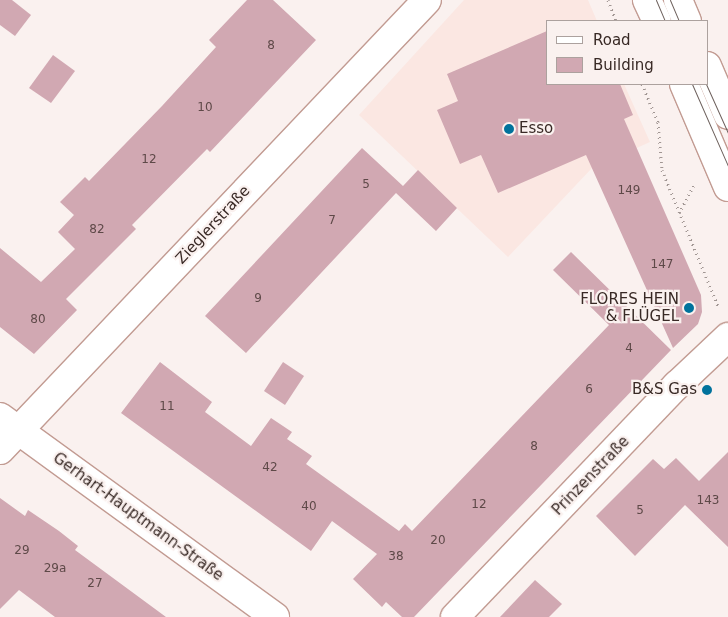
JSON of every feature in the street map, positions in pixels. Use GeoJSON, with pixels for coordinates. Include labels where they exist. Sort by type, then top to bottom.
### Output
{"type":"FeatureCollection","features":[{"type":"Feature","properties":{"kind":"street","name":"Zieglerstraße"},"geometry":{"type":"LineString","coordinates":[[0,450],[10,424],[427,0]]}},
{"type":"Feature","properties":{"kind":"street"},"geometry":{"type":"LineString","coordinates":[[648,0],[657,20]]}},
{"type":"Feature","properties":{"kind":"street"},"geometry":{"type":"LineString","coordinates":[[678,0],[687,20]]}},
{"type":"Feature","properties":{"kind":"street"},"geometry":{"type":"LineString","coordinates":[[708,68],[728,115]]}},
{"type":"Feature","properties":{"kind":"street"},"geometry":{"type":"LineString","coordinates":[[685,85],[720,146],[728,187]]}},
{"type":"Feature","properties":{"kind":"street","name":"Prinzenstraße"},"geometry":{"type":"LineString","coordinates":[[455,617],[677,385],[728,337]]}},
{"type":"Feature","properties":{"kind":"street","name":"Gerhart-Hauptmann-Straße"},"geometry":{"type":"LineString","coordinates":[[10,424],[275,617]]}},
{"type":"Feature","properties":{"kind":"path"},"geometry":{"type":"LineString","coordinates":[[608,0],[616,20]]}},
{"type":"Feature","properties":{"kind":"path"},"geometry":{"type":"LineString","coordinates":[[642,85],[658,122],[662,170],[720,311]]}},
{"type":"Feature","properties":{"kind":"shaded area","name":"Esso"},"geometry":{"type":"Polygon","coordinates":[[[464,0],[588,0],[597,20],[546,20],[546,85],[624,85],[650,142],[592,168],[508,257],[359,115],[464,0]]]}},
{"type":"Feature","properties":{"kind":"building"},"geometry":{"type":"Polygon","coordinates":[[[0,0],[12,0],[31,15],[15,36],[0,25],[0,0]]]}},
{"type":"Feature","properties":{"kind":"building"},"geometry":{"type":"Polygon","coordinates":[[[247,0],[273,0],[316,40],[210,152],[207,149],[132,225],[136,229],[66,299],[77,310],[34,354],[0,327],[0,248],[41,282],[75,249],[58,232],[74,215],[60,202],[85,177],[89,181],[162,106],[216,47],[209,40],[247,0]]]}},
{"type":"Feature","properties":{"kind":"building"},"geometry":{"type":"Polygon","coordinates":[[[546,31],[546,85],[620,85],[633,115],[624,119],[701,295],[702,312],[698,324],[673,348],[586,155],[498,193],[481,155],[460,164],[437,110],[458,101],[447,74],[546,31]]]}},
{"type":"Feature","properties":{"kind":"building"},"geometry":{"type":"Polygon","coordinates":[[[53,55],[75,71],[51,103],[29,88],[53,55]]]}},
{"type":"Feature","properties":{"kind":"building"},"geometry":{"type":"Polygon","coordinates":[[[362,148],[403,186],[418,170],[457,208],[436,231],[396,193],[246,353],[205,316],[362,148]]]}},
{"type":"Feature","properties":{"kind":"building"},"geometry":{"type":"Polygon","coordinates":[[[571,252],[671,350],[414,617],[402,617],[386,602],[382,607],[353,579],[377,554],[332,521],[311,551],[121,413],[160,362],[212,402],[205,412],[251,446],[271,418],[292,432],[287,439],[312,456],[306,464],[399,531],[405,524],[412,531],[609,325],[553,270],[571,252]]]}},
{"type":"Feature","properties":{"kind":"building"},"geometry":{"type":"Polygon","coordinates":[[[283,362],[304,376],[285,405],[264,391],[283,362]]]}},
{"type":"Feature","properties":{"kind":"building"},"geometry":{"type":"Polygon","coordinates":[[[728,452],[728,547],[685,505],[635,556],[596,516],[653,459],[664,469],[676,458],[699,481],[728,452]]]}},
{"type":"Feature","properties":{"kind":"building"},"geometry":{"type":"Polygon","coordinates":[[[0,498],[25,516],[28,510],[59,531],[78,546],[75,550],[166,617],[55,617],[19,590],[0,609],[0,498]]]}},
{"type":"Feature","properties":{"kind":"building"},"geometry":{"type":"Polygon","coordinates":[[[535,580],[562,604],[549,617],[500,617],[535,580]]]}},
{"type":"Feature","properties":{"kind":"tram line"},"geometry":{"type":"LineString","coordinates":[[656,0],[665,20]]}},
{"type":"Feature","properties":{"kind":"tram line"},"geometry":{"type":"LineString","coordinates":[[670,0],[679,20]]}},
{"type":"Feature","properties":{"kind":"tram line"},"geometry":{"type":"LineString","coordinates":[[692,85],[728,166]]}},
{"type":"Feature","properties":{"kind":"tram line"},"geometry":{"type":"LineString","coordinates":[[706,85],[728,133]]}},
{"type":"Feature","properties":{"kind":"place","name":"Esso"},"geometry":{"type":"Point","coordinates":[509,129]}},
{"type":"Feature","properties":{"kind":"place","name":"FLORES HEIN & FLÜGEL"},"geometry":{"type":"Point","coordinates":[689,308]}},
{"type":"Feature","properties":{"kind":"place","name":"B&S Gas"},"geometry":{"type":"Point","coordinates":[707,390]}}]}
